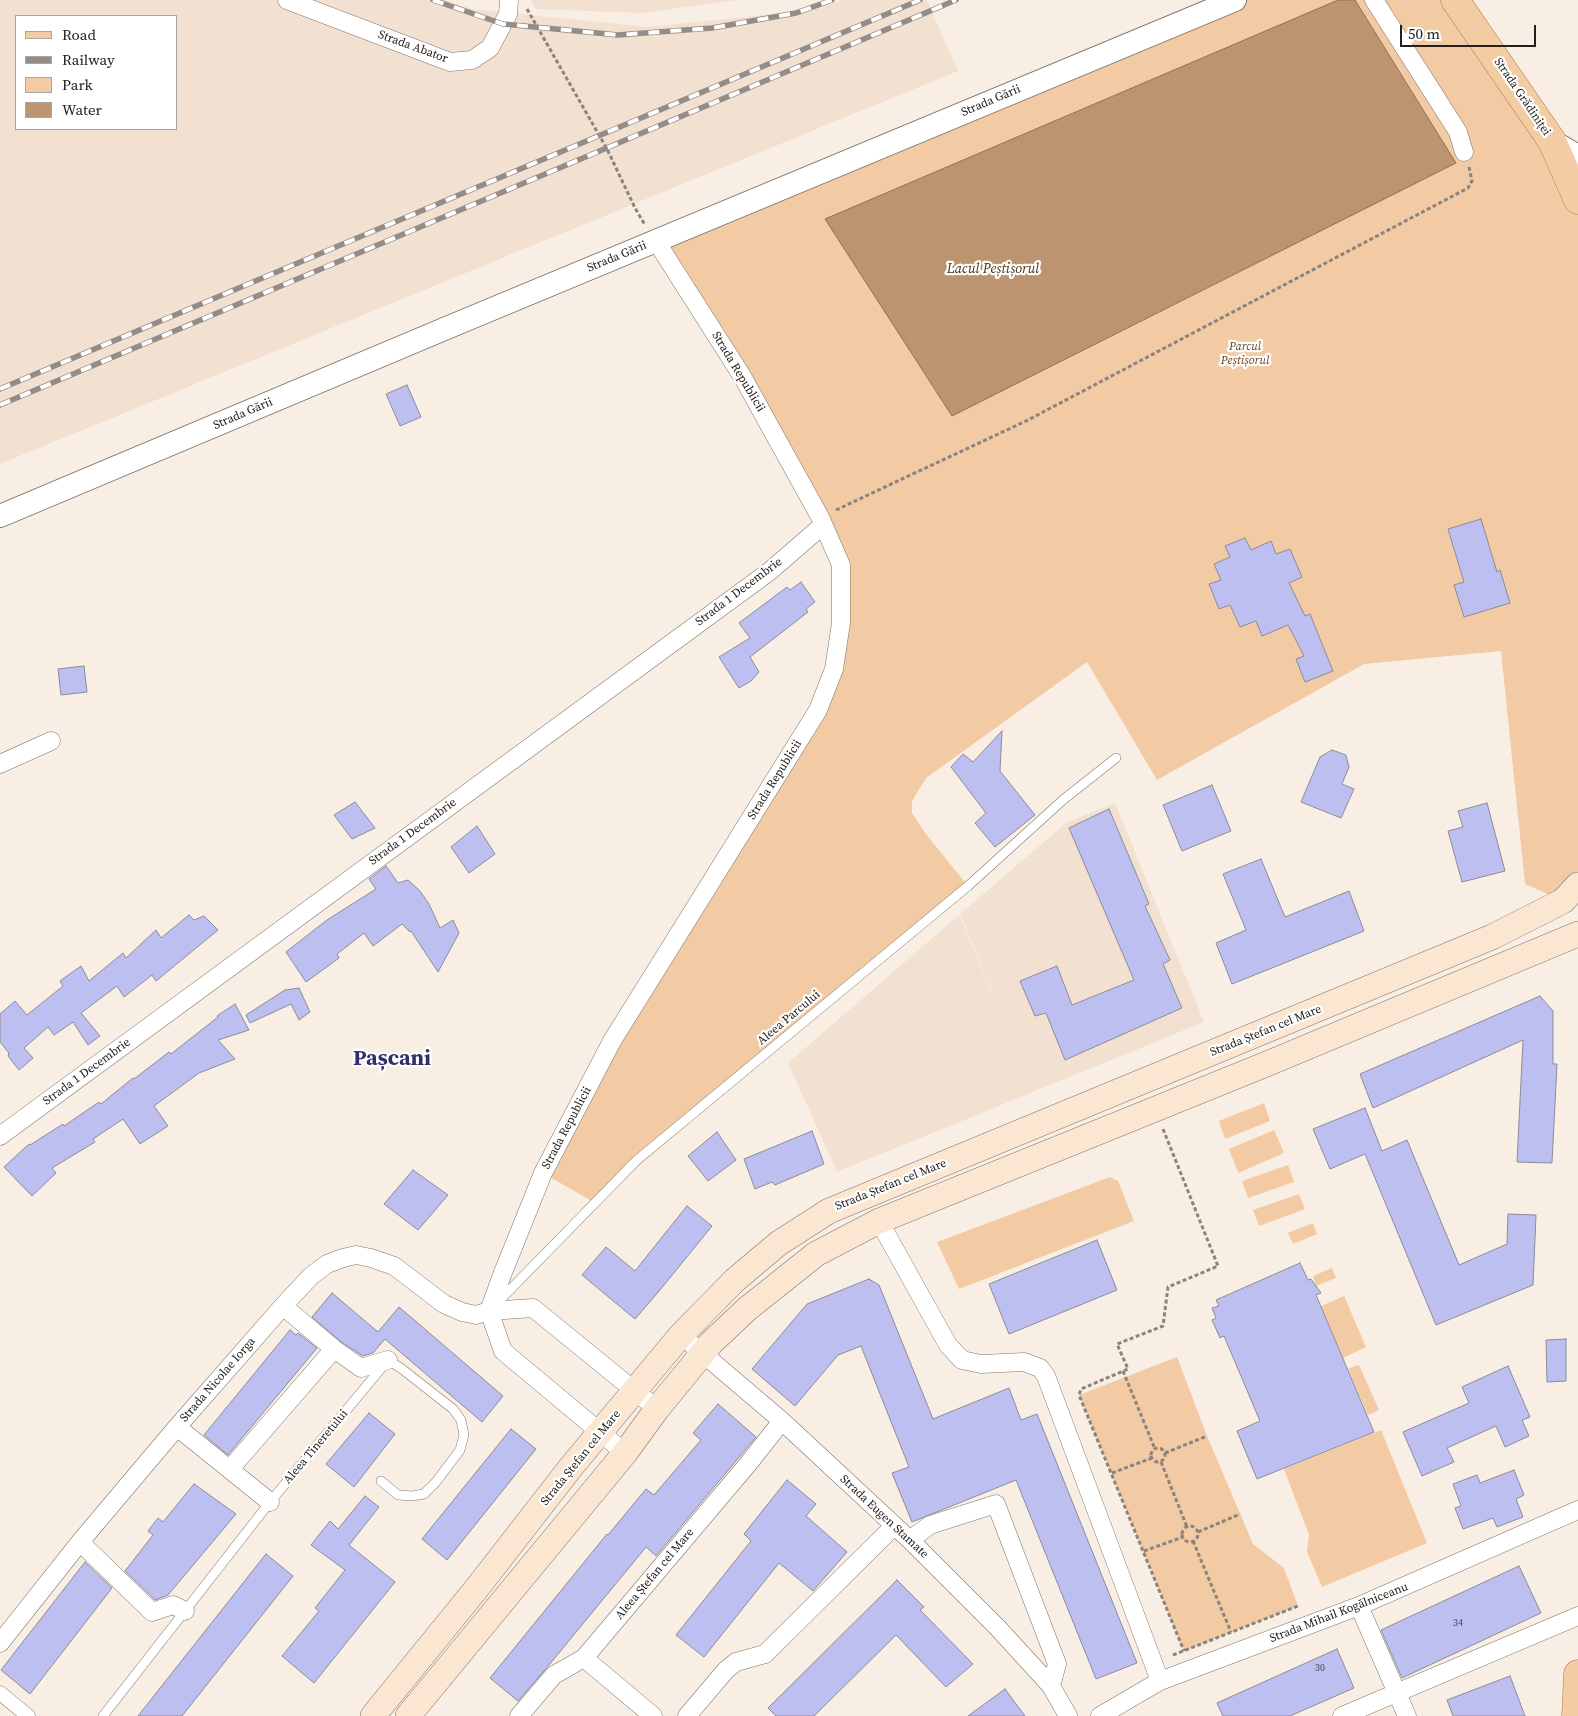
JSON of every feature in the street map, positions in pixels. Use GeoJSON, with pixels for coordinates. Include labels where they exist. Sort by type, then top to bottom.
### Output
{"type":"FeatureCollection","features":[{"type":"Feature","properties":{"kind":"main road","name":"Strada Grădiniței"},"geometry":{"type":"LineString","coordinates":[[1455,0],[1552,141],[1578,200]]}},
{"type":"Feature","properties":{"kind":"main road","name":"Strada Ștefan cel Mare"},"geometry":{"type":"LineString","coordinates":[[373,1716],[477,1588],[571,1467],[681,1335],[735,1280],[778,1243],[829,1211],[1492,937],[1563,901],[1578,885]]}},
{"type":"Feature","properties":{"kind":"main road"},"geometry":{"type":"LineString","coordinates":[[408,1716],[625,1453],[711,1343],[747,1309],[816,1254],[879,1221],[1578,934]]}},
{"type":"Feature","properties":{"kind":"main road"},"geometry":{"type":"LineString","coordinates":[[1027,1129],[1039,1156]]}},
{"type":"Feature","properties":{"kind":"main road"},"geometry":{"type":"LineString","coordinates":[[1576,1716],[1578,1674]]}},
{"type":"Feature","properties":{"kind":"street","name":"Strada Abator"},"geometry":{"type":"LineString","coordinates":[[287,0],[450,62],[472,60],[490,48],[508,14],[508,0]]}},
{"type":"Feature","properties":{"kind":"street","name":"Strada Gării"},"geometry":{"type":"LineString","coordinates":[[0,516],[1235,0]]}},
{"type":"Feature","properties":{"kind":"street"},"geometry":{"type":"LineString","coordinates":[[1374,0],[1458,132],[1464,152]]}},
{"type":"Feature","properties":{"kind":"street"},"geometry":{"type":"LineString","coordinates":[[1552,141],[1578,156]]}},
{"type":"Feature","properties":{"kind":"street","name":"Strada Republicii"},"geometry":{"type":"LineString","coordinates":[[489,1311],[543,1173],[612,1041],[818,710],[834,669],[841,623],[841,565],[821,521],[742,376],[656,241]]}},
{"type":"Feature","properties":{"kind":"street","name":"Strada 1 Decembrie"},"geometry":{"type":"LineString","coordinates":[[0,1136],[770,571],[821,521]]}},
{"type":"Feature","properties":{"kind":"street"},"geometry":{"type":"LineString","coordinates":[[0,764],[51,741]]}},
{"type":"Feature","properties":{"kind":"street"},"geometry":{"type":"LineString","coordinates":[[879,1221],[948,1345],[962,1360],[981,1364],[1024,1362],[1040,1368],[1046,1376],[1160,1681]]}},
{"type":"Feature","properties":{"kind":"street","name":"Strada Nicolae Iorga"},"geometry":{"type":"LineString","coordinates":[[0,1643],[80,1542],[177,1426],[283,1306],[311,1276],[327,1264],[343,1258],[356,1255],[394,1266],[444,1304],[462,1312],[476,1315],[489,1311],[534,1308],[657,1410]]}},
{"type":"Feature","properties":{"kind":"street"},"geometry":{"type":"LineString","coordinates":[[283,1306],[334,1349],[362,1368],[388,1360]]}},
{"type":"Feature","properties":{"kind":"street"},"geometry":{"type":"LineString","coordinates":[[489,1311],[503,1351],[625,1453]]}},
{"type":"Feature","properties":{"kind":"street","name":"Strada Eugen Stamate"},"geometry":{"type":"LineString","coordinates":[[681,1335],[782,1421],[910,1540],[998,1628],[1052,1686],[1068,1716]]}},
{"type":"Feature","properties":{"kind":"street"},"geometry":{"type":"LineString","coordinates":[[230,1469],[334,1349]]}},
{"type":"Feature","properties":{"kind":"street","name":"Aleea Ștefan cel Mare"},"geometry":{"type":"LineString","coordinates":[[518,1716],[554,1675],[584,1658],[782,1421]]}},
{"type":"Feature","properties":{"kind":"street"},"geometry":{"type":"LineString","coordinates":[[177,1426],[270,1502]]}},
{"type":"Feature","properties":{"kind":"street"},"geometry":{"type":"LineString","coordinates":[[910,1540],[930,1525],[996,1504],[1058,1664],[1052,1686]]}},
{"type":"Feature","properties":{"kind":"street","name":"Strada Mihail Kogălniceanu"},"geometry":{"type":"LineString","coordinates":[[1100,1716],[1160,1681],[1359,1606],[1578,1510]]}},
{"type":"Feature","properties":{"kind":"street"},"geometry":{"type":"LineString","coordinates":[[687,1716],[726,1670],[736,1662],[765,1654],[894,1526]]}},
{"type":"Feature","properties":{"kind":"street"},"geometry":{"type":"LineString","coordinates":[[80,1542],[152,1612],[173,1605],[185,1611]]}},
{"type":"Feature","properties":{"kind":"street"},"geometry":{"type":"LineString","coordinates":[[1359,1606],[1407,1716]]}},
{"type":"Feature","properties":{"kind":"street"},"geometry":{"type":"LineString","coordinates":[[1342,1716],[1578,1616]]}},
{"type":"Feature","properties":{"kind":"street"},"geometry":{"type":"LineString","coordinates":[[584,1658],[654,1716]]}},
{"type":"Feature","properties":{"kind":"street"},"geometry":{"type":"LineString","coordinates":[[0,1693],[28,1716]]}},
{"type":"Feature","properties":{"kind":"lane","name":"Aleea Parcului"},"geometry":{"type":"LineString","coordinates":[[489,1311],[637,1160],[968,886],[1064,799],[1116,758]]}},
{"type":"Feature","properties":{"kind":"lane"},"geometry":{"type":"LineString","coordinates":[[381,1480],[398,1494],[412,1496],[424,1494],[436,1482],[460,1450],[464,1435],[461,1420],[453,1409],[402,1368],[388,1360]]}},
{"type":"Feature","properties":{"kind":"lane","name":"Aleea Tineretului"},"geometry":{"type":"LineString","coordinates":[[103,1716],[270,1502],[388,1360]]}},
{"type":"Feature","properties":{"kind":"path"},"geometry":{"type":"LineString","coordinates":[[526,7],[607,149],[635,208],[656,241]]}},
{"type":"Feature","properties":{"kind":"path"},"geometry":{"type":"LineString","coordinates":[[821,521],[1028,420],[1468,188],[1472,181],[1471,171],[1464,152]]}},
{"type":"Feature","properties":{"kind":"path"},"geometry":{"type":"LineString","coordinates":[[1155,1109],[1218,1266],[1168,1287],[1163,1326],[1117,1344],[1128,1369],[1081,1389],[1079,1395],[1184,1651],[1298,1606]]}},
{"type":"Feature","properties":{"kind":"path"},"geometry":{"type":"LineString","coordinates":[[1123,1371],[1155,1449]]}},
{"type":"Feature","properties":{"kind":"path"},"geometry":{"type":"LineString","coordinates":[[1165,1453],[1207,1436]]}},
{"type":"Feature","properties":{"kind":"path"},"geometry":{"type":"LineString","coordinates":[[1152,1458],[1151,1454],[1155,1449],[1161,1448],[1165,1453]]}},
{"type":"Feature","properties":{"kind":"path"},"geometry":{"type":"LineString","coordinates":[[1161,1462],[1165,1457],[1165,1453]]}},
{"type":"Feature","properties":{"kind":"path"},"geometry":{"type":"LineString","coordinates":[[1112,1473],[1152,1458]]}},
{"type":"Feature","properties":{"kind":"path"},"geometry":{"type":"LineString","coordinates":[[1152,1458],[1155,1461],[1161,1462]]}},
{"type":"Feature","properties":{"kind":"path"},"geometry":{"type":"LineString","coordinates":[[1161,1462],[1187,1526]]}},
{"type":"Feature","properties":{"kind":"path"},"geometry":{"type":"LineString","coordinates":[[1198,1532],[1240,1514]]}},
{"type":"Feature","properties":{"kind":"path"},"geometry":{"type":"LineString","coordinates":[[1187,1526],[1194,1526],[1198,1532],[1198,1536],[1193,1541]]}},
{"type":"Feature","properties":{"kind":"path"},"geometry":{"type":"LineString","coordinates":[[1187,1526],[1183,1532],[1184,1537],[1188,1541],[1193,1541]]}},
{"type":"Feature","properties":{"kind":"path"},"geometry":{"type":"LineString","coordinates":[[1144,1551],[1184,1537]]}},
{"type":"Feature","properties":{"kind":"path"},"geometry":{"type":"LineString","coordinates":[[1193,1541],[1231,1632]]}},
{"type":"Feature","properties":{"kind":"shaded area"},"geometry":{"type":"Polygon","coordinates":[[[0,0],[445,0],[472,9],[648,27],[811,10],[843,0],[927,0],[958,71],[0,464],[0,0]]]}},
{"type":"Feature","properties":{"kind":"shaded area"},"geometry":{"type":"Polygon","coordinates":[[[531,0],[739,0],[641,13],[536,9],[531,0]]]}},
{"type":"Feature","properties":{"kind":"shaded area"},"geometry":{"type":"Polygon","coordinates":[[[1115,803],[1204,1022],[837,1172],[788,1063],[959,915],[1013,1041],[960,914],[1066,823],[1115,803]]]}},
{"type":"Feature","properties":{"kind":"green space","name":"Parcul Peștișorul"},"geometry":{"type":"Polygon","coordinates":[[[1235,0],[1455,0],[1578,200],[1578,885],[1563,901],[1525,884],[1501,651],[1364,664],[1157,780],[1087,662],[926,778],[912,801],[912,813],[925,833],[968,886],[595,1203],[543,1173],[834,669],[841,565],[656,241],[1235,0]]]}},
{"type":"Feature","properties":{"kind":"green space"},"geometry":{"type":"Polygon","coordinates":[[[1264,1103],[1270,1121],[1225,1139],[1219,1121],[1264,1103]]]}},
{"type":"Feature","properties":{"kind":"green space"},"geometry":{"type":"Polygon","coordinates":[[[1274,1130],[1284,1153],[1238,1173],[1229,1149],[1274,1130]]]}},
{"type":"Feature","properties":{"kind":"green space"},"geometry":{"type":"Polygon","coordinates":[[[1288,1165],[1294,1182],[1248,1198],[1242,1181],[1288,1165]]]}},
{"type":"Feature","properties":{"kind":"green space"},"geometry":{"type":"Polygon","coordinates":[[[1110,1177],[1118,1181],[1134,1221],[959,1289],[937,1242],[1110,1177]]]}},
{"type":"Feature","properties":{"kind":"green space"},"geometry":{"type":"Polygon","coordinates":[[[1299,1194],[1305,1209],[1259,1226],[1253,1210],[1299,1194]]]}},
{"type":"Feature","properties":{"kind":"green space"},"geometry":{"type":"Polygon","coordinates":[[[1313,1223],[1317,1234],[1293,1244],[1288,1233],[1313,1223]]]}},
{"type":"Feature","properties":{"kind":"green space"},"geometry":{"type":"Polygon","coordinates":[[[1332,1268],[1336,1278],[1316,1286],[1313,1276],[1332,1268]]]}},
{"type":"Feature","properties":{"kind":"green space"},"geometry":{"type":"Polygon","coordinates":[[[1344,1296],[1366,1347],[1343,1358],[1321,1306],[1344,1296]]]}},
{"type":"Feature","properties":{"kind":"green space"},"geometry":{"type":"Polygon","coordinates":[[[1177,1357],[1207,1436],[1253,1544],[1284,1568],[1298,1606],[1184,1651],[1079,1395],[1177,1357]]]}},
{"type":"Feature","properties":{"kind":"green space"},"geometry":{"type":"Polygon","coordinates":[[[1359,1365],[1379,1410],[1368,1415],[1348,1369],[1359,1365]]]}},
{"type":"Feature","properties":{"kind":"green space"},"geometry":{"type":"Polygon","coordinates":[[[1381,1430],[1427,1543],[1322,1587],[1307,1552],[1309,1535],[1284,1469],[1381,1430]]]}},
{"type":"Feature","properties":{"kind":"water","name":"Lacul Peștișorul"},"geometry":{"type":"Polygon","coordinates":[[[1338,0],[1355,0],[1456,163],[952,416],[825,219],[1338,0]]]}},
{"type":"Feature","properties":{"kind":"building"},"geometry":{"type":"Polygon","coordinates":[[[407,385],[421,417],[400,426],[386,394],[407,385]]]}},
{"type":"Feature","properties":{"kind":"building"},"geometry":{"type":"Polygon","coordinates":[[[1481,519],[1497,572],[1500,570],[1510,603],[1464,617],[1454,585],[1464,582],[1448,529],[1481,519]]]}},
{"type":"Feature","properties":{"kind":"building"},"geometry":{"type":"Polygon","coordinates":[[[1245,538],[1251,550],[1271,541],[1276,554],[1290,549],[1302,577],[1289,583],[1305,616],[1310,614],[1333,671],[1305,682],[1296,659],[1304,656],[1288,625],[1262,636],[1256,621],[1240,627],[1230,605],[1219,609],[1209,584],[1221,580],[1214,564],[1230,557],[1225,546],[1245,538]]]}},
{"type":"Feature","properties":{"kind":"building"},"geometry":{"type":"Polygon","coordinates":[[[801,582],[815,602],[806,609],[808,612],[750,657],[759,672],[751,681],[739,688],[719,657],[750,638],[739,623],[787,587],[790,590],[801,582]]]}},
{"type":"Feature","properties":{"kind":"building"},"geometry":{"type":"Polygon","coordinates":[[[84,666],[87,692],[61,695],[58,669],[84,666]]]}},
{"type":"Feature","properties":{"kind":"building"},"geometry":{"type":"Polygon","coordinates":[[[1002,731],[1000,771],[1035,815],[995,847],[975,823],[986,813],[951,767],[963,754],[973,762],[1002,731]]]}},
{"type":"Feature","properties":{"kind":"building"},"geometry":{"type":"Polygon","coordinates":[[[1332,750],[1346,755],[1349,767],[1342,784],[1354,789],[1341,818],[1301,802],[1320,757],[1332,750]]]}},
{"type":"Feature","properties":{"kind":"building"},"geometry":{"type":"Polygon","coordinates":[[[1212,785],[1231,831],[1182,851],[1163,805],[1212,785]]]}},
{"type":"Feature","properties":{"kind":"building"},"geometry":{"type":"Polygon","coordinates":[[[355,802],[375,828],[352,839],[334,815],[355,802]]]}},
{"type":"Feature","properties":{"kind":"building"},"geometry":{"type":"Polygon","coordinates":[[[1487,803],[1505,871],[1462,882],[1448,831],[1463,827],[1458,811],[1487,803]]]}},
{"type":"Feature","properties":{"kind":"building"},"geometry":{"type":"Polygon","coordinates":[[[1109,809],[1149,904],[1145,906],[1170,960],[1163,964],[1182,1008],[1065,1060],[1046,1013],[1035,1016],[1020,981],[1057,966],[1072,1005],[1134,980],[1069,828],[1109,809]]]}},
{"type":"Feature","properties":{"kind":"building"},"geometry":{"type":"Polygon","coordinates":[[[477,826],[495,854],[469,873],[451,847],[477,826]]]}},
{"type":"Feature","properties":{"kind":"building"},"geometry":{"type":"Polygon","coordinates":[[[1261,859],[1285,917],[1349,891],[1364,931],[1232,984],[1216,943],[1246,930],[1223,874],[1261,859]]]}},
{"type":"Feature","properties":{"kind":"building"},"geometry":{"type":"Polygon","coordinates":[[[386,866],[398,883],[408,880],[420,891],[429,904],[440,928],[453,920],[459,933],[438,972],[411,931],[402,924],[373,946],[364,933],[337,954],[339,958],[306,982],[286,952],[327,920],[376,889],[369,879],[386,866]]]}},
{"type":"Feature","properties":{"kind":"building"},"geometry":{"type":"Polygon","coordinates":[[[189,915],[194,920],[204,916],[218,930],[156,981],[152,975],[124,997],[117,986],[81,1013],[100,1036],[88,1045],[73,1022],[54,1035],[48,1027],[24,1048],[33,1058],[19,1070],[0,1042],[0,1014],[15,1001],[27,1015],[63,986],[60,981],[81,966],[89,981],[123,953],[126,958],[156,930],[161,938],[189,915]]]}},
{"type":"Feature","properties":{"kind":"building"},"geometry":{"type":"Polygon","coordinates":[[[299,988],[310,1012],[299,1020],[291,1004],[250,1023],[246,1015],[285,990],[299,988]]]}},
{"type":"Feature","properties":{"kind":"building"},"geometry":{"type":"Polygon","coordinates":[[[1540,996],[1553,1011],[1553,1064],[1557,1064],[1552,1163],[1517,1162],[1523,1040],[1373,1108],[1360,1074],[1540,996]]]}},
{"type":"Feature","properties":{"kind":"building"},"geometry":{"type":"Polygon","coordinates":[[[235,1004],[249,1030],[218,1040],[235,1059],[199,1073],[154,1106],[168,1126],[140,1144],[123,1119],[93,1139],[95,1142],[52,1168],[56,1173],[32,1196],[4,1167],[29,1144],[63,1124],[64,1126],[99,1102],[101,1104],[169,1052],[171,1054],[217,1016],[235,1004]]]}},
{"type":"Feature","properties":{"kind":"building"},"geometry":{"type":"Polygon","coordinates":[[[1365,1108],[1382,1151],[1407,1140],[1459,1265],[1507,1244],[1508,1214],[1536,1215],[1533,1285],[1436,1325],[1365,1154],[1330,1169],[1313,1129],[1365,1108]]]}},
{"type":"Feature","properties":{"kind":"building"},"geometry":{"type":"Polygon","coordinates":[[[812,1131],[824,1164],[775,1185],[772,1182],[755,1189],[744,1159],[812,1131]]]}},
{"type":"Feature","properties":{"kind":"building"},"geometry":{"type":"Polygon","coordinates":[[[717,1132],[736,1160],[708,1181],[688,1156],[717,1132]]]}},
{"type":"Feature","properties":{"kind":"building"},"geometry":{"type":"Polygon","coordinates":[[[413,1170],[448,1195],[418,1230],[384,1204],[413,1170]]]}},
{"type":"Feature","properties":{"kind":"building"},"geometry":{"type":"Polygon","coordinates":[[[687,1206],[712,1226],[635,1319],[582,1275],[606,1247],[635,1271],[687,1206]]]}},
{"type":"Feature","properties":{"kind":"building"},"geometry":{"type":"Polygon","coordinates":[[[1097,1240],[1117,1290],[1009,1334],[989,1284],[1097,1240]]]}},
{"type":"Feature","properties":{"kind":"building"},"geometry":{"type":"Polygon","coordinates":[[[1300,1263],[1308,1280],[1311,1279],[1321,1293],[1316,1295],[1374,1432],[1257,1479],[1237,1431],[1260,1421],[1224,1336],[1220,1338],[1212,1320],[1216,1318],[1212,1308],[1219,1306],[1216,1300],[1300,1263]]]}},
{"type":"Feature","properties":{"kind":"building"},"geometry":{"type":"Polygon","coordinates":[[[869,1279],[879,1285],[933,1419],[1009,1388],[1021,1420],[1037,1414],[1137,1663],[1096,1679],[1016,1480],[912,1522],[892,1473],[909,1467],[861,1346],[838,1355],[795,1406],[752,1369],[807,1304],[869,1279]]]}},
{"type":"Feature","properties":{"kind":"building"},"geometry":{"type":"Polygon","coordinates":[[[332,1293],[378,1332],[399,1307],[503,1396],[482,1422],[385,1339],[373,1353],[363,1356],[340,1341],[312,1317],[332,1293]]]}},
{"type":"Feature","properties":{"kind":"building"},"geometry":{"type":"Polygon","coordinates":[[[290,1330],[296,1335],[298,1333],[317,1348],[228,1455],[204,1435],[290,1330]]]}},
{"type":"Feature","properties":{"kind":"building"},"geometry":{"type":"Polygon","coordinates":[[[1566,1339],[1566,1381],[1547,1382],[1546,1340],[1566,1339]]]}},
{"type":"Feature","properties":{"kind":"building"},"geometry":{"type":"Polygon","coordinates":[[[1508,1366],[1530,1417],[1522,1420],[1529,1436],[1505,1447],[1496,1426],[1447,1448],[1454,1462],[1422,1476],[1403,1432],[1469,1403],[1462,1387],[1508,1366]]]}},
{"type":"Feature","properties":{"kind":"building"},"geometry":{"type":"Polygon","coordinates":[[[718,1404],[756,1437],[656,1556],[646,1547],[518,1701],[490,1678],[646,1489],[654,1495],[701,1440],[693,1433],[718,1404]]]}},
{"type":"Feature","properties":{"kind":"building"},"geometry":{"type":"Polygon","coordinates":[[[369,1413],[395,1434],[354,1487],[326,1464],[369,1413]]]}},
{"type":"Feature","properties":{"kind":"building"},"geometry":{"type":"Polygon","coordinates":[[[511,1429],[536,1449],[447,1560],[422,1539],[511,1429]]]}},
{"type":"Feature","properties":{"kind":"building"},"geometry":{"type":"Polygon","coordinates":[[[1514,1470],[1524,1495],[1516,1499],[1523,1517],[1497,1527],[1493,1518],[1463,1529],[1455,1508],[1461,1506],[1453,1484],[1477,1475],[1480,1483],[1514,1470]]]}},
{"type":"Feature","properties":{"kind":"building"},"geometry":{"type":"Polygon","coordinates":[[[787,1480],[816,1504],[806,1516],[847,1552],[813,1591],[779,1563],[704,1657],[676,1635],[751,1541],[744,1534],[787,1480]]]}},
{"type":"Feature","properties":{"kind":"building"},"geometry":{"type":"Polygon","coordinates":[[[194,1484],[236,1514],[168,1595],[155,1600],[125,1571],[153,1535],[148,1531],[158,1518],[163,1522],[194,1484]]]}},
{"type":"Feature","properties":{"kind":"building"},"geometry":{"type":"Polygon","coordinates":[[[365,1496],[379,1507],[349,1545],[395,1582],[314,1683],[282,1656],[319,1611],[315,1608],[345,1570],[311,1545],[330,1521],[338,1529],[365,1496]]]}},
{"type":"Feature","properties":{"kind":"building"},"geometry":{"type":"Polygon","coordinates":[[[266,1554],[293,1576],[182,1716],[138,1716],[266,1554]]]}},
{"type":"Feature","properties":{"kind":"building"},"geometry":{"type":"Polygon","coordinates":[[[85,1562],[112,1588],[30,1694],[1,1670],[85,1562]]]}},
{"type":"Feature","properties":{"kind":"building"},"geometry":{"type":"Polygon","coordinates":[[[1519,1566],[1541,1613],[1402,1678],[1381,1630],[1519,1566]]]}},
{"type":"Feature","properties":{"kind":"building"},"geometry":{"type":"Polygon","coordinates":[[[897,1580],[924,1607],[920,1610],[973,1664],[946,1687],[896,1635],[814,1716],[776,1716],[768,1708],[897,1580]]]}},
{"type":"Feature","properties":{"kind":"building"},"geometry":{"type":"Polygon","coordinates":[[[1337,1649],[1354,1688],[1290,1716],[1223,1716],[1217,1703],[1337,1649]]]}},
{"type":"Feature","properties":{"kind":"building"},"geometry":{"type":"Polygon","coordinates":[[[1510,1676],[1525,1716],[1453,1716],[1447,1700],[1510,1676]]]}},
{"type":"Feature","properties":{"kind":"building"},"geometry":{"type":"Polygon","coordinates":[[[1005,1689],[1025,1716],[968,1716],[1005,1689]]]}},
{"type":"Feature","properties":{"kind":"railway"},"geometry":{"type":"LineString","coordinates":[[433,0],[503,24],[618,35],[712,28],[796,13],[832,0]]}},
{"type":"Feature","properties":{"kind":"railway"},"geometry":{"type":"LineString","coordinates":[[0,389],[920,0]]}},
{"type":"Feature","properties":{"kind":"railway"},"geometry":{"type":"LineString","coordinates":[[0,405],[956,0]]}},
{"type":"Feature","properties":{"kind":"district","name":"Pașcani"},"geometry":{"type":"Point","coordinates":[392,1059]}}]}
